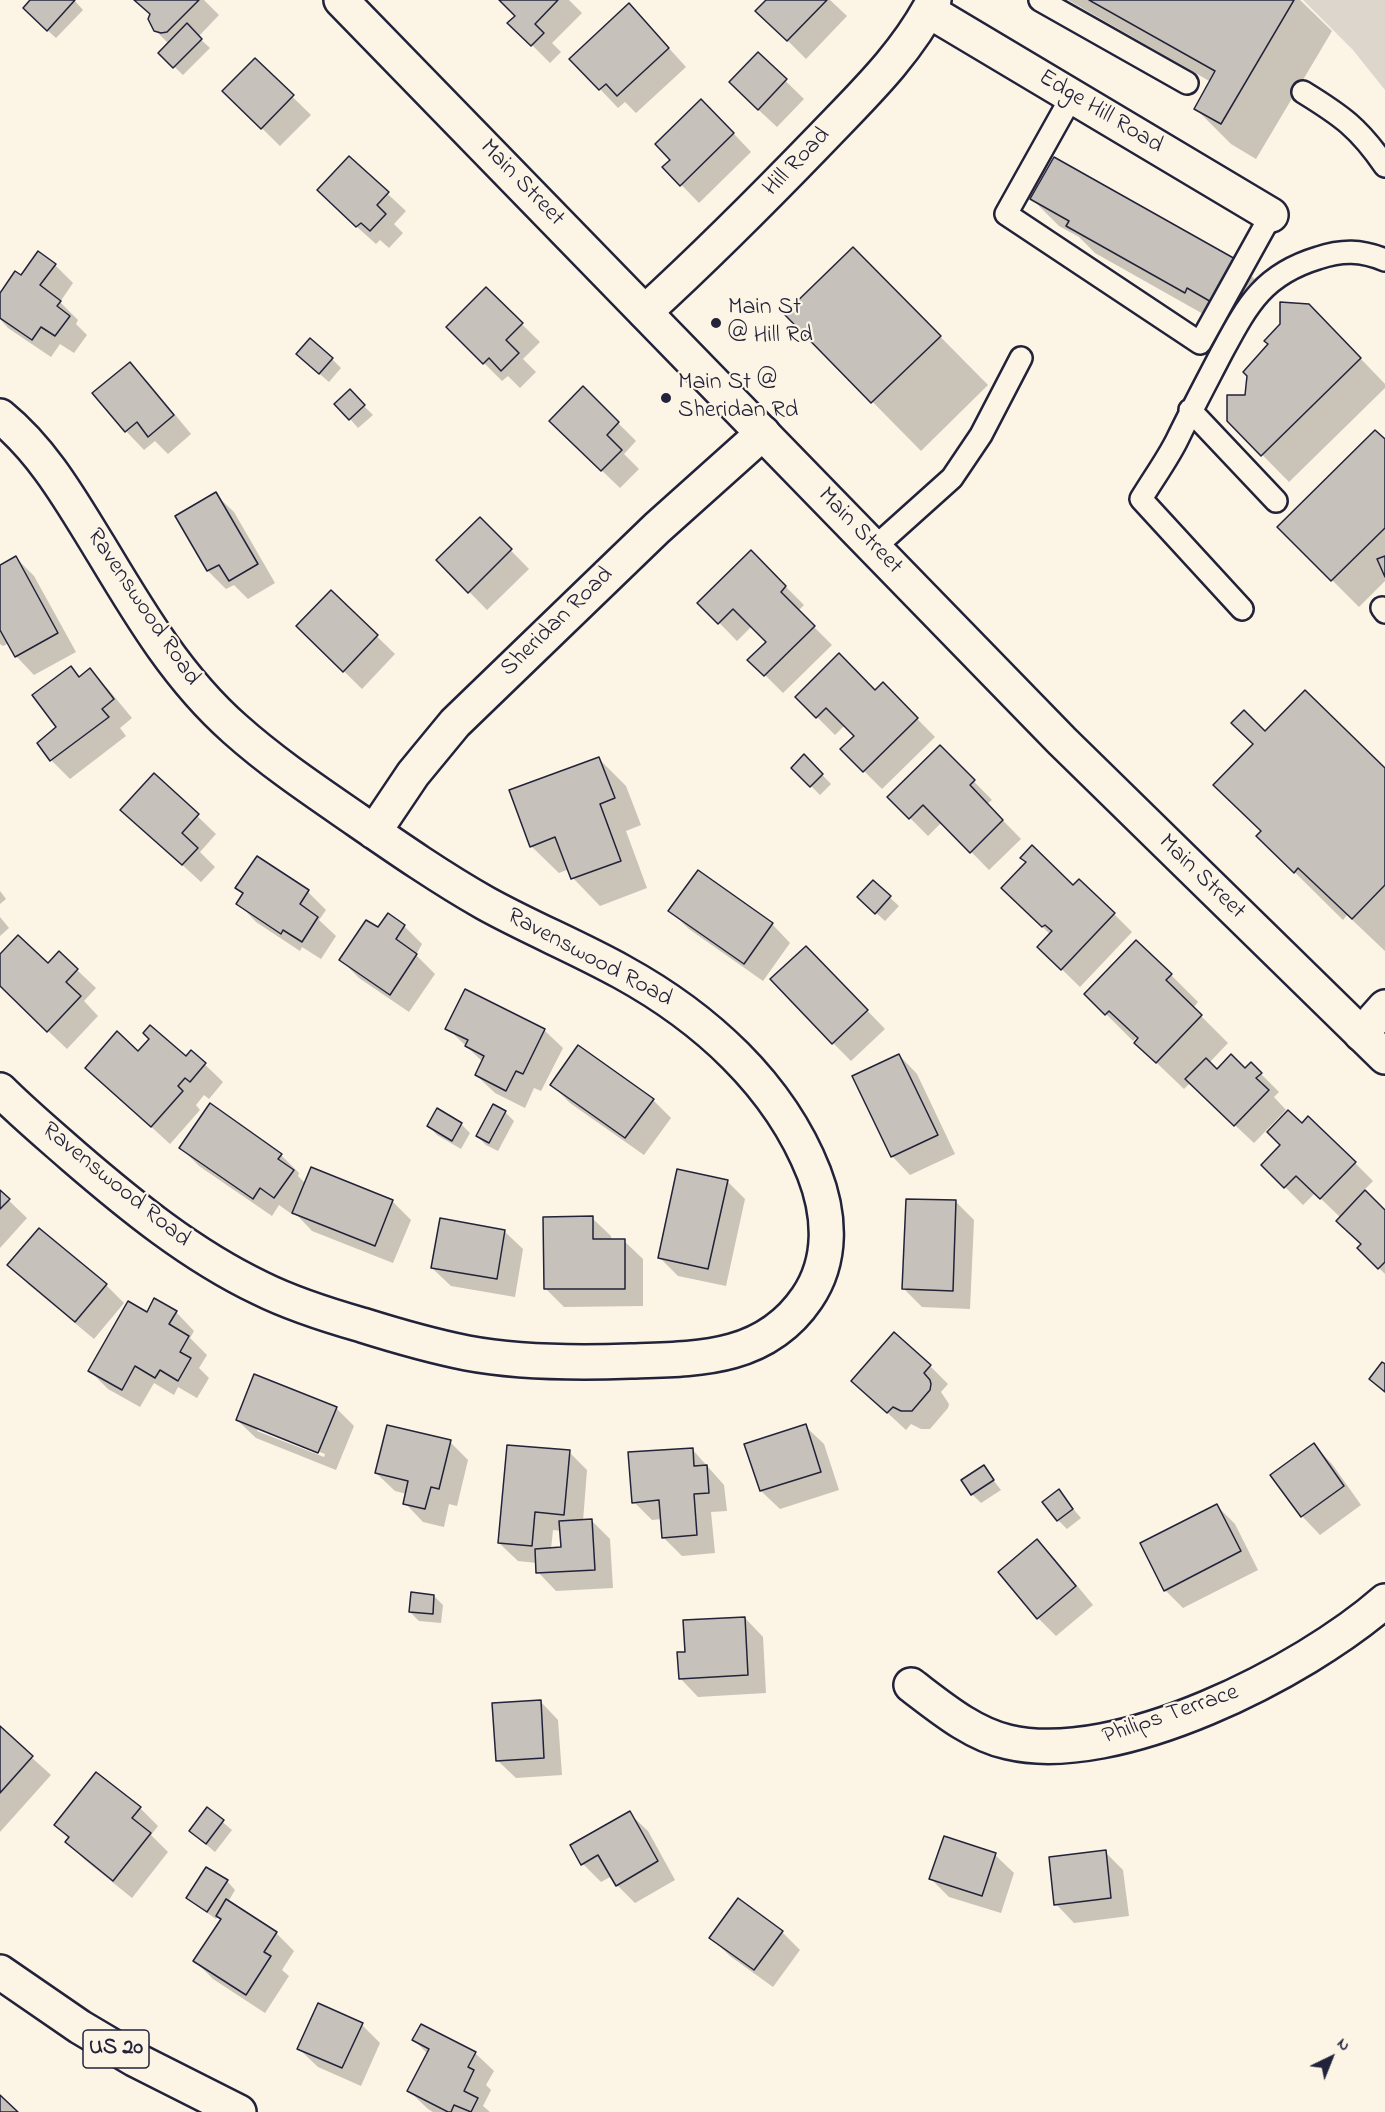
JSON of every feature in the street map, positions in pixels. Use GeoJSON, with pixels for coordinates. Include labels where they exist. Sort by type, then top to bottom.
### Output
{"type":"FeatureCollection","features":[{"type":"Feature","properties":{"kind":"street","name":"Main Street"},"geometry":{"type":"LineString","coordinates":[[341,0],[1078,757],[1385,1057]]}},
{"type":"Feature","properties":{"kind":"street","name":"Hill Road"},"geometry":{"type":"LineString","coordinates":[[645,312],[737,226],[874,84],[899,56],[932,6]]}},
{"type":"Feature","properties":{"kind":"street","name":"Edge Hill Road"},"geometry":{"type":"LineString","coordinates":[[932,6],[1072,96],[1271,215]]}},
{"type":"Feature","properties":{"kind":"street","name":"Ravenswood Road"},"geometry":{"type":"LineString","coordinates":[[0,416],[14,427],[61,484],[142,617],[175,664],[230,726],[262,753],[452,884],[491,907],[616,969],[660,994],[711,1033],[751,1071],[782,1111],[805,1151],[825,1209],[827,1242],[820,1275],[803,1304],[784,1325],[771,1335],[739,1349],[699,1358],[574,1362],[473,1354],[407,1339],[322,1313],[259,1288],[197,1252],[150,1219],[98,1177],[0,1090]]}},
{"type":"Feature","properties":{"kind":"street","name":"Sheridan Road"},"geometry":{"type":"LineString","coordinates":[[374,832],[413,774],[455,723],[657,528],[763,433]]}},
{"type":"Feature","properties":{"kind":"street"},"geometry":{"type":"LineString","coordinates":[[1361,1034],[1385,1007]]}},
{"type":"Feature","properties":{"kind":"street","name":"Philips Terrace"},"geometry":{"type":"LineString","coordinates":[[911,1685],[970,1726],[1005,1742],[1041,1747],[1083,1744],[1165,1723],[1263,1682],[1320,1651],[1365,1619],[1385,1601]]}},
{"type":"Feature","properties":{"kind":"street","name":"US 20"},"geometry":{"type":"LineString","coordinates":[[0,1972],[80,2027],[134,2059],[239,2112]]}},
{"type":"Feature","properties":{"kind":"lane"},"geometry":{"type":"LineString","coordinates":[[1040,0],[1187,83]]}},
{"type":"Feature","properties":{"kind":"lane"},"geometry":{"type":"LineString","coordinates":[[1303,92],[1350,123],[1385,166]]}},
{"type":"Feature","properties":{"kind":"lane"},"geometry":{"type":"LineString","coordinates":[[1072,96],[1006,214],[1200,343],[1271,215]]}},
{"type":"Feature","properties":{"kind":"lane"},"geometry":{"type":"LineString","coordinates":[[1242,609],[1141,499],[1171,450],[1245,310],[1257,295],[1278,276],[1309,261],[1344,252],[1360,252],[1385,260]]}},
{"type":"Feature","properties":{"kind":"lane"},"geometry":{"type":"LineString","coordinates":[[874,548],[952,478],[981,435],[1021,358]]}},
{"type":"Feature","properties":{"kind":"lane"},"geometry":{"type":"LineString","coordinates":[[1190,411],[1276,501]]}},
{"type":"Feature","properties":{"kind":"shaded area"},"geometry":{"type":"Polygon","coordinates":[[[1303,0],[1385,0],[1385,90],[1353,50],[1303,0]]]}},
{"type":"Feature","properties":{"kind":"building"},"geometry":{"type":"Polygon","coordinates":[[[30,0],[75,0],[47,31],[23,8],[30,0]]]}},
{"type":"Feature","properties":{"kind":"building"},"geometry":{"type":"Polygon","coordinates":[[[134,0],[199,0],[167,32],[161,33],[154,31],[148,19],[150,14],[134,0]]]}},
{"type":"Feature","properties":{"kind":"building"},"geometry":{"type":"Polygon","coordinates":[[[499,0],[558,0],[535,24],[544,33],[531,46],[507,23],[515,16],[499,0]]]}},
{"type":"Feature","properties":{"kind":"building"},"geometry":{"type":"Polygon","coordinates":[[[766,0],[827,0],[787,41],[755,11],[766,0]]]}},
{"type":"Feature","properties":{"kind":"building"},"geometry":{"type":"Polygon","coordinates":[[[1089,0],[1294,0],[1221,124],[1194,109],[1215,71],[1089,0]]]}},
{"type":"Feature","properties":{"kind":"building"},"geometry":{"type":"Polygon","coordinates":[[[629,3],[669,48],[617,96],[606,84],[599,90],[569,59],[629,3]]]}},
{"type":"Feature","properties":{"kind":"building"},"geometry":{"type":"Polygon","coordinates":[[[187,23],[202,39],[173,68],[158,53],[187,23]]]}},
{"type":"Feature","properties":{"kind":"building"},"geometry":{"type":"Polygon","coordinates":[[[758,52],[787,79],[758,110],[729,82],[758,52]]]}},
{"type":"Feature","properties":{"kind":"building"},"geometry":{"type":"Polygon","coordinates":[[[255,58],[294,95],[261,129],[222,91],[255,58]]]}},
{"type":"Feature","properties":{"kind":"building"},"geometry":{"type":"Polygon","coordinates":[[[701,99],[734,133],[680,186],[662,167],[670,160],[655,144],[701,99]]]}},
{"type":"Feature","properties":{"kind":"building"},"geometry":{"type":"Polygon","coordinates":[[[349,156],[389,192],[377,205],[386,214],[370,231],[361,223],[356,227],[317,190],[349,156]]]}},
{"type":"Feature","properties":{"kind":"building"},"geometry":{"type":"Polygon","coordinates":[[[1054,157],[1237,260],[1213,303],[1187,288],[1185,293],[1066,226],[1069,221],[1030,199],[1054,157]]]}},
{"type":"Feature","properties":{"kind":"building"},"geometry":{"type":"Polygon","coordinates":[[[853,247],[941,336],[871,403],[784,314],[853,247]]]}},
{"type":"Feature","properties":{"kind":"building"},"geometry":{"type":"Polygon","coordinates":[[[38,251],[56,264],[40,285],[61,301],[57,306],[70,316],[55,336],[41,327],[32,340],[0,318],[0,293],[15,271],[21,275],[38,251]]]}},
{"type":"Feature","properties":{"kind":"building"},"geometry":{"type":"Polygon","coordinates":[[[486,287],[523,323],[506,340],[519,353],[501,371],[489,358],[483,364],[446,327],[486,287]]]}},
{"type":"Feature","properties":{"kind":"building"},"geometry":{"type":"Polygon","coordinates":[[[1280,302],[1309,304],[1361,358],[1261,456],[1227,421],[1227,395],[1245,395],[1247,376],[1243,372],[1268,344],[1264,341],[1280,324],[1280,302]]]}},
{"type":"Feature","properties":{"kind":"building"},"geometry":{"type":"Polygon","coordinates":[[[310,338],[333,358],[319,374],[296,354],[310,338]]]}},
{"type":"Feature","properties":{"kind":"building"},"geometry":{"type":"Polygon","coordinates":[[[130,362],[174,415],[148,437],[137,422],[125,432],[92,393],[130,362]]]}},
{"type":"Feature","properties":{"kind":"building"},"geometry":{"type":"Polygon","coordinates":[[[583,386],[619,422],[607,435],[622,450],[601,471],[549,421],[583,386]]]}},
{"type":"Feature","properties":{"kind":"building"},"geometry":{"type":"Polygon","coordinates":[[[350,389],[365,405],[349,420],[334,404],[350,389]]]}},
{"type":"Feature","properties":{"kind":"building"},"geometry":{"type":"Polygon","coordinates":[[[1375,430],[1385,439],[1385,528],[1331,581],[1277,527],[1375,430]]]}},
{"type":"Feature","properties":{"kind":"building"},"geometry":{"type":"Polygon","coordinates":[[[216,492],[258,564],[229,581],[219,565],[207,571],[175,516],[216,492]]]}},
{"type":"Feature","properties":{"kind":"building"},"geometry":{"type":"Polygon","coordinates":[[[480,517],[512,549],[468,593],[436,560],[480,517]]]}},
{"type":"Feature","properties":{"kind":"building"},"geometry":{"type":"Polygon","coordinates":[[[751,550],[786,586],[781,592],[815,626],[764,676],[747,660],[766,642],[733,609],[718,624],[697,603],[751,550]]]}},
{"type":"Feature","properties":{"kind":"building"},"geometry":{"type":"Polygon","coordinates":[[[16,556],[58,633],[15,657],[0,630],[0,565],[16,556]]]}},
{"type":"Feature","properties":{"kind":"building"},"geometry":{"type":"Polygon","coordinates":[[[1385,556],[1385,577],[1377,559],[1385,556]]]}},
{"type":"Feature","properties":{"kind":"building"},"geometry":{"type":"Polygon","coordinates":[[[331,590],[378,635],[343,672],[296,626],[331,590]]]}},
{"type":"Feature","properties":{"kind":"building"},"geometry":{"type":"Polygon","coordinates":[[[839,653],[875,690],[883,682],[918,718],[863,772],[840,749],[854,736],[826,708],[816,718],[795,697],[839,653]]]}},
{"type":"Feature","properties":{"kind":"building"},"geometry":{"type":"Polygon","coordinates":[[[71,666],[79,677],[90,668],[114,699],[102,709],[109,717],[50,761],[37,743],[56,727],[32,695],[71,666]]]}},
{"type":"Feature","properties":{"kind":"building"},"geometry":{"type":"Polygon","coordinates":[[[1305,690],[1385,768],[1385,885],[1352,919],[1298,868],[1294,873],[1256,836],[1261,831],[1213,785],[1253,744],[1231,723],[1244,710],[1265,731],[1305,690]]]}},
{"type":"Feature","properties":{"kind":"building"},"geometry":{"type":"Polygon","coordinates":[[[940,745],[975,780],[970,785],[1003,820],[970,853],[923,805],[909,819],[887,797],[940,745]]]}},
{"type":"Feature","properties":{"kind":"building"},"geometry":{"type":"Polygon","coordinates":[[[804,754],[823,774],[810,787],[791,768],[804,754]]]}},
{"type":"Feature","properties":{"kind":"building"},"geometry":{"type":"Polygon","coordinates":[[[599,757],[615,798],[600,804],[621,861],[571,879],[555,837],[530,847],[509,790],[599,757]]]}},
{"type":"Feature","properties":{"kind":"building"},"geometry":{"type":"Polygon","coordinates":[[[154,773],[199,814],[182,833],[198,848],[182,865],[120,810],[154,773]]]}},
{"type":"Feature","properties":{"kind":"building"},"geometry":{"type":"Polygon","coordinates":[[[1032,845],[1073,885],[1079,879],[1115,913],[1061,970],[1037,947],[1052,931],[1045,925],[1042,927],[1001,888],[1026,862],[1020,858],[1032,845]]]}},
{"type":"Feature","properties":{"kind":"building"},"geometry":{"type":"Polygon","coordinates":[[[257,856],[309,890],[300,904],[318,917],[302,942],[283,930],[281,934],[236,904],[243,893],[235,888],[257,856]]]}},
{"type":"Feature","properties":{"kind":"building"},"geometry":{"type":"Polygon","coordinates":[[[698,870],[773,923],[744,964],[668,911],[698,870]]]}},
{"type":"Feature","properties":{"kind":"building"},"geometry":{"type":"Polygon","coordinates":[[[873,880],[891,896],[875,914],[857,897],[873,880]]]}},
{"type":"Feature","properties":{"kind":"building"},"geometry":{"type":"Polygon","coordinates":[[[388,913],[405,925],[396,939],[417,954],[390,995],[339,960],[366,920],[378,927],[388,913]]]}},
{"type":"Feature","properties":{"kind":"building"},"geometry":{"type":"Polygon","coordinates":[[[18,935],[48,963],[59,951],[78,969],[66,982],[81,996],[47,1032],[0,986],[0,954],[18,935]]]}},
{"type":"Feature","properties":{"kind":"building"},"geometry":{"type":"Polygon","coordinates":[[[1136,940],[1172,974],[1166,980],[1202,1015],[1156,1063],[1134,1043],[1138,1038],[1109,1011],[1105,1015],[1084,994],[1136,940]]]}},
{"type":"Feature","properties":{"kind":"building"},"geometry":{"type":"Polygon","coordinates":[[[806,946],[868,1010],[832,1044],[770,979],[806,946]]]}},
{"type":"Feature","properties":{"kind":"building"},"geometry":{"type":"Polygon","coordinates":[[[465,989],[545,1029],[523,1074],[516,1071],[506,1091],[475,1075],[484,1056],[465,1046],[468,1040],[445,1029],[465,989]]]}},
{"type":"Feature","properties":{"kind":"building"},"geometry":{"type":"Polygon","coordinates":[[[150,1025],[186,1056],[191,1050],[206,1063],[190,1082],[185,1078],[178,1086],[183,1091],[151,1127],[85,1068],[117,1031],[138,1051],[149,1039],[143,1033],[150,1025]]]}},
{"type":"Feature","properties":{"kind":"building"},"geometry":{"type":"Polygon","coordinates":[[[578,1045],[654,1099],[625,1138],[550,1085],[578,1045]]]}},
{"type":"Feature","properties":{"kind":"building"},"geometry":{"type":"Polygon","coordinates":[[[899,1054],[938,1135],[891,1157],[852,1076],[899,1054]]]}},
{"type":"Feature","properties":{"kind":"building"},"geometry":{"type":"Polygon","coordinates":[[[1231,1054],[1245,1068],[1251,1062],[1262,1073],[1256,1078],[1269,1090],[1234,1126],[1185,1079],[1206,1058],[1217,1069],[1231,1054]]]}},
{"type":"Feature","properties":{"kind":"building"},"geometry":{"type":"Polygon","coordinates":[[[210,1103],[282,1154],[278,1159],[294,1170],[274,1198],[260,1188],[253,1199],[179,1148],[210,1103]]]}},
{"type":"Feature","properties":{"kind":"building"},"geometry":{"type":"Polygon","coordinates":[[[493,1104],[506,1111],[489,1143],[476,1136],[493,1104]]]}},
{"type":"Feature","properties":{"kind":"building"},"geometry":{"type":"Polygon","coordinates":[[[437,1108],[462,1123],[452,1141],[427,1126],[437,1108]]]}},
{"type":"Feature","properties":{"kind":"building"},"geometry":{"type":"Polygon","coordinates":[[[1288,1110],[1302,1123],[1308,1116],[1356,1162],[1320,1199],[1296,1176],[1284,1188],[1261,1165],[1280,1145],[1267,1132],[1288,1110]]]}},
{"type":"Feature","properties":{"kind":"building"},"geometry":{"type":"Polygon","coordinates":[[[311,1167],[393,1200],[375,1246],[292,1213],[311,1167]]]}},
{"type":"Feature","properties":{"kind":"building"},"geometry":{"type":"Polygon","coordinates":[[[677,1169],[728,1180],[708,1269],[658,1258],[677,1169]]]}},
{"type":"Feature","properties":{"kind":"building"},"geometry":{"type":"Polygon","coordinates":[[[0,1190],[10,1199],[0,1209],[0,1190]]]}},
{"type":"Feature","properties":{"kind":"building"},"geometry":{"type":"Polygon","coordinates":[[[1365,1190],[1385,1210],[1385,1262],[1378,1269],[1357,1248],[1361,1244],[1336,1221],[1365,1190]]]}},
{"type":"Feature","properties":{"kind":"building"},"geometry":{"type":"Polygon","coordinates":[[[906,1199],[956,1200],[953,1291],[902,1289],[906,1199]]]}},
{"type":"Feature","properties":{"kind":"building"},"geometry":{"type":"Polygon","coordinates":[[[593,1216],[593,1239],[625,1239],[625,1289],[544,1289],[543,1217],[593,1216]]]}},
{"type":"Feature","properties":{"kind":"building"},"geometry":{"type":"Polygon","coordinates":[[[440,1218],[505,1230],[497,1279],[431,1268],[440,1218]]]}},
{"type":"Feature","properties":{"kind":"building"},"geometry":{"type":"Polygon","coordinates":[[[39,1228],[107,1284],[75,1322],[7,1265],[39,1228]]]}},
{"type":"Feature","properties":{"kind":"building"},"geometry":{"type":"Polygon","coordinates":[[[154,1298],[177,1311],[169,1324],[189,1336],[180,1352],[191,1358],[178,1381],[160,1370],[155,1378],[135,1366],[122,1390],[88,1371],[128,1301],[147,1312],[154,1298]]]}},
{"type":"Feature","properties":{"kind":"building"},"geometry":{"type":"Polygon","coordinates":[[[894,1332],[931,1365],[924,1373],[931,1384],[930,1390],[912,1411],[901,1411],[893,1407],[887,1413],[851,1381],[894,1332]]]}},
{"type":"Feature","properties":{"kind":"building"},"geometry":{"type":"Polygon","coordinates":[[[1382,1362],[1385,1364],[1385,1392],[1369,1379],[1382,1362]]]}},
{"type":"Feature","properties":{"kind":"building"},"geometry":{"type":"Polygon","coordinates":[[[254,1374],[337,1407],[318,1453],[236,1420],[254,1374]]]}},
{"type":"Feature","properties":{"kind":"building"},"geometry":{"type":"Polygon","coordinates":[[[806,1424],[821,1472],[760,1491],[744,1444],[806,1424]]]}},
{"type":"Feature","properties":{"kind":"building"},"geometry":{"type":"Polygon","coordinates":[[[387,1425],[451,1440],[439,1489],[431,1487],[425,1509],[403,1504],[408,1481],[375,1473],[387,1425]]]}},
{"type":"Feature","properties":{"kind":"building"},"geometry":{"type":"Polygon","coordinates":[[[1314,1443],[1344,1486],[1301,1517],[1270,1475],[1314,1443]]]}},
{"type":"Feature","properties":{"kind":"building"},"geometry":{"type":"Polygon","coordinates":[[[507,1445],[570,1450],[564,1515],[535,1512],[532,1546],[498,1543],[507,1445]]]}},
{"type":"Feature","properties":{"kind":"building"},"geometry":{"type":"Polygon","coordinates":[[[693,1448],[694,1466],[707,1465],[709,1493],[694,1494],[697,1535],[662,1538],[659,1500],[632,1503],[628,1452],[693,1448]]]}},
{"type":"Feature","properties":{"kind":"building"},"geometry":{"type":"Polygon","coordinates":[[[984,1465],[994,1480],[971,1495],[961,1480],[984,1465]]]}},
{"type":"Feature","properties":{"kind":"building"},"geometry":{"type":"Polygon","coordinates":[[[1059,1489],[1073,1509],[1057,1521],[1042,1502],[1059,1489]]]}},
{"type":"Feature","properties":{"kind":"building"},"geometry":{"type":"Polygon","coordinates":[[[1217,1504],[1241,1551],[1164,1591],[1140,1543],[1217,1504]]]}},
{"type":"Feature","properties":{"kind":"building"},"geometry":{"type":"Polygon","coordinates":[[[592,1519],[595,1570],[536,1573],[535,1549],[561,1547],[559,1521],[592,1519]]]}},
{"type":"Feature","properties":{"kind":"building"},"geometry":{"type":"Polygon","coordinates":[[[1037,1539],[1076,1586],[1037,1619],[998,1572],[1037,1539]]]}},
{"type":"Feature","properties":{"kind":"building"},"geometry":{"type":"Polygon","coordinates":[[[411,1592],[434,1595],[433,1614],[409,1612],[411,1592]]]}},
{"type":"Feature","properties":{"kind":"building"},"geometry":{"type":"Polygon","coordinates":[[[745,1617],[748,1675],[679,1679],[677,1652],[685,1652],[683,1620],[745,1617]]]}},
{"type":"Feature","properties":{"kind":"building"},"geometry":{"type":"Polygon","coordinates":[[[541,1700],[544,1758],[496,1761],[492,1703],[541,1700]]]}},
{"type":"Feature","properties":{"kind":"building"},"geometry":{"type":"Polygon","coordinates":[[[0,1726],[33,1756],[0,1793],[0,1726]]]}},
{"type":"Feature","properties":{"kind":"building"},"geometry":{"type":"Polygon","coordinates":[[[96,1772],[141,1807],[132,1818],[151,1833],[113,1881],[65,1842],[69,1837],[54,1825],[96,1772]]]}},
{"type":"Feature","properties":{"kind":"building"},"geometry":{"type":"Polygon","coordinates":[[[207,1807],[224,1820],[206,1844],[189,1831],[207,1807]]]}},
{"type":"Feature","properties":{"kind":"building"},"geometry":{"type":"Polygon","coordinates":[[[630,1811],[658,1861],[616,1886],[598,1855],[581,1865],[570,1845],[630,1811]]]}},
{"type":"Feature","properties":{"kind":"building"},"geometry":{"type":"Polygon","coordinates":[[[944,1836],[996,1853],[982,1896],[929,1879],[944,1836]]]}},
{"type":"Feature","properties":{"kind":"building"},"geometry":{"type":"Polygon","coordinates":[[[1106,1850],[1111,1898],[1054,1905],[1049,1857],[1106,1850]]]}},
{"type":"Feature","properties":{"kind":"building"},"geometry":{"type":"Polygon","coordinates":[[[206,1867],[228,1880],[207,1912],[186,1898],[206,1867]]]}},
{"type":"Feature","properties":{"kind":"building"},"geometry":{"type":"Polygon","coordinates":[[[738,1898],[783,1931],[754,1970],[709,1938],[738,1898]]]}},
{"type":"Feature","properties":{"kind":"building"},"geometry":{"type":"Polygon","coordinates":[[[226,1899],[277,1932],[264,1952],[271,1956],[246,1995],[193,1961],[221,1919],[216,1916],[226,1899]]]}},
{"type":"Feature","properties":{"kind":"building"},"geometry":{"type":"Polygon","coordinates":[[[318,2003],[363,2023],[342,2068],[297,2049],[318,2003]]]}},
{"type":"Feature","properties":{"kind":"building"},"geometry":{"type":"Polygon","coordinates":[[[421,2024],[476,2052],[468,2067],[474,2070],[464,2091],[478,2098],[471,2112],[454,2105],[451,2112],[448,2112],[407,2091],[429,2049],[412,2040],[421,2024]]]}},
{"type":"Feature","properties":{"kind":"building"},"geometry":{"type":"Polygon","coordinates":[[[0,2095],[18,2112],[0,2112],[0,2095]]]}},
{"type":"Feature","properties":{"kind":"place","name":"Main St @ Hill Rd"},"geometry":{"type":"Point","coordinates":[716,323]}},
{"type":"Feature","properties":{"kind":"place","name":"Main St @ Sheridan Rd"},"geometry":{"type":"Point","coordinates":[666,398]}}]}
